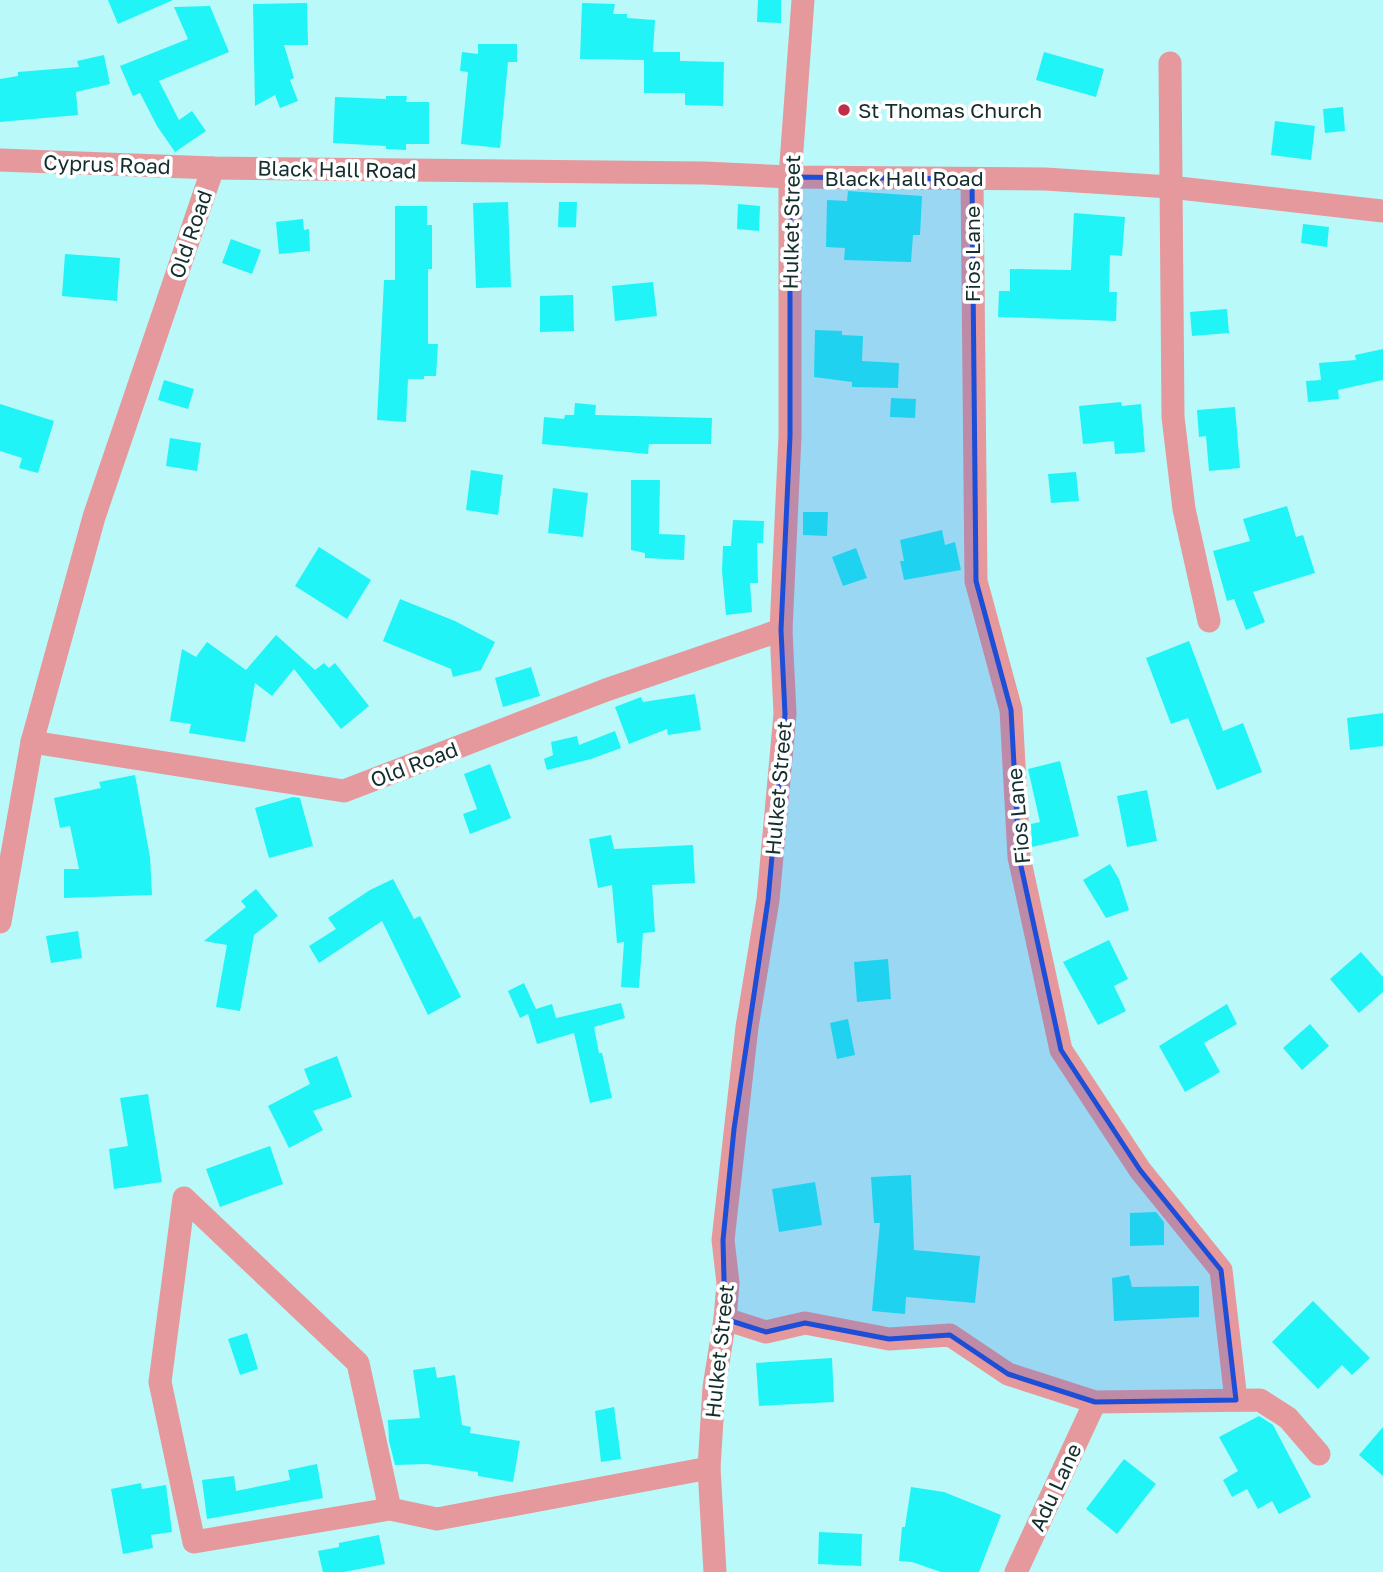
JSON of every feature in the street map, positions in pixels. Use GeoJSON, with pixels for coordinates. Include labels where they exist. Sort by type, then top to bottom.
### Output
{"type":"FeatureCollection","features":[{"type":"Feature","properties":{"kind":"street","name":"Hulket Street"},"geometry":{"type":"LineString","coordinates":[[715,1572],[709,1468],[714,1387],[728,1283],[723,1240],[747,1027],[768,900],[785,714],[781,630],[790,436],[790,177],[803,0]]}},
{"type":"Feature","properties":{"kind":"street"},"geometry":{"type":"LineString","coordinates":[[1170,63],[1173,417],[1184,509],[1209,621]]}},
{"type":"Feature","properties":{"kind":"street","name":"Cyprus Road"},"geometry":{"type":"LineString","coordinates":[[0,160],[213,168]]}},
{"type":"Feature","properties":{"kind":"street","name":"Black Hall Road"},"geometry":{"type":"LineString","coordinates":[[213,168],[1045,179],[1170,187],[1383,211]]}},
{"type":"Feature","properties":{"kind":"street","name":"Old Road"},"geometry":{"type":"LineString","coordinates":[[0,922],[32,742],[94,517],[213,168]]}},
{"type":"Feature","properties":{"kind":"street","name":"Fios Lane"},"geometry":{"type":"LineString","coordinates":[[972,179],[976,581],[1011,710],[1019,857],[1061,1050],[1140,1170],[1222,1270],[1236,1400]]}},
{"type":"Feature","properties":{"kind":"street","name":"Old Road"},"geometry":{"type":"LineString","coordinates":[[32,742],[344,791],[606,690],[781,630]]}},
{"type":"Feature","properties":{"kind":"street"},"geometry":{"type":"LineString","coordinates":[[390,1509],[358,1363],[184,1199],[160,1382],[194,1542],[390,1509],[437,1519],[709,1468]]}},
{"type":"Feature","properties":{"kind":"street"},"geometry":{"type":"LineString","coordinates":[[725,1319],[766,1332],[805,1323],[888,1339],[950,1335],[1008,1374],[1095,1402],[1260,1400],[1288,1419],[1319,1454]]}},
{"type":"Feature","properties":{"kind":"street","name":"Adu Lane"},"geometry":{"type":"LineString","coordinates":[[1016,1572],[1095,1402]]}},
{"type":"Feature","properties":{"kind":"highlighted area"},"geometry":{"type":"Polygon","coordinates":[[[790,177],[972,179],[976,581],[1011,710],[1019,857],[1061,1050],[1140,1170],[1221,1270],[1236,1400],[1095,1402],[1008,1374],[950,1335],[889,1339],[805,1323],[766,1332],[725,1319],[723,1240],[734,1129],[768,900],[785,714],[781,630],[790,436],[790,177]]]}},
{"type":"Feature","properties":{"kind":"building"},"geometry":{"type":"Polygon","coordinates":[[[108,0],[173,0],[118,24],[108,0]]]}},
{"type":"Feature","properties":{"kind":"building"},"geometry":{"type":"Polygon","coordinates":[[[758,0],[781,0],[781,23],[757,22],[758,0]]]}},
{"type":"Feature","properties":{"kind":"building"},"geometry":{"type":"Polygon","coordinates":[[[307,3],[308,45],[284,45],[294,78],[290,80],[298,101],[280,108],[275,95],[255,106],[253,4],[307,3]]]}},
{"type":"Feature","properties":{"kind":"building"},"geometry":{"type":"Polygon","coordinates":[[[582,3],[615,4],[613,14],[655,20],[653,52],[680,52],[680,61],[724,62],[723,106],[685,105],[685,93],[644,93],[644,60],[580,59],[582,3]]]}},
{"type":"Feature","properties":{"kind":"building"},"geometry":{"type":"Polygon","coordinates":[[[210,6],[229,52],[159,81],[179,120],[192,111],[206,131],[175,152],[157,126],[140,93],[133,96],[120,66],[188,39],[174,7],[210,6]]]}},
{"type":"Feature","properties":{"kind":"building"},"geometry":{"type":"Polygon","coordinates":[[[478,44],[517,44],[517,62],[508,62],[500,148],[461,144],[468,72],[460,71],[462,52],[478,54],[478,44]]]}},
{"type":"Feature","properties":{"kind":"building"},"geometry":{"type":"Polygon","coordinates":[[[1044,52],[1104,69],[1096,97],[1036,80],[1044,52]]]}},
{"type":"Feature","properties":{"kind":"building"},"geometry":{"type":"Polygon","coordinates":[[[104,55],[110,84],[76,92],[78,115],[0,122],[0,79],[18,76],[18,72],[79,67],[77,61],[104,55]]]}},
{"type":"Feature","properties":{"kind":"building"},"geometry":{"type":"Polygon","coordinates":[[[386,96],[407,96],[406,102],[429,102],[429,144],[406,144],[406,150],[333,143],[335,97],[386,99],[386,96]]]}},
{"type":"Feature","properties":{"kind":"building"},"geometry":{"type":"Polygon","coordinates":[[[1343,107],[1345,131],[1325,133],[1323,109],[1343,107]]]}},
{"type":"Feature","properties":{"kind":"building"},"geometry":{"type":"Polygon","coordinates":[[[1275,121],[1315,126],[1311,160],[1271,155],[1275,121]]]}},
{"type":"Feature","properties":{"kind":"building"},"geometry":{"type":"Polygon","coordinates":[[[848,191],[922,196],[920,235],[913,235],[911,262],[844,260],[845,248],[826,247],[827,200],[847,201],[848,191]]]}},
{"type":"Feature","properties":{"kind":"building"},"geometry":{"type":"Polygon","coordinates":[[[508,202],[511,287],[476,288],[473,203],[508,202]]]}},
{"type":"Feature","properties":{"kind":"building"},"geometry":{"type":"Polygon","coordinates":[[[559,202],[577,202],[576,227],[558,227],[559,202]]]}},
{"type":"Feature","properties":{"kind":"building"},"geometry":{"type":"Polygon","coordinates":[[[738,204],[760,206],[759,231],[737,229],[738,204]]]}},
{"type":"Feature","properties":{"kind":"building"},"geometry":{"type":"Polygon","coordinates":[[[395,206],[427,206],[427,225],[432,225],[432,269],[428,269],[428,344],[438,344],[436,376],[408,379],[406,422],[377,420],[384,280],[395,280],[395,206]]]}},
{"type":"Feature","properties":{"kind":"building"},"geometry":{"type":"Polygon","coordinates":[[[1074,213],[1125,217],[1122,256],[1110,255],[1109,292],[1117,292],[1116,321],[998,317],[999,291],[1010,291],[1010,269],[1071,270],[1074,213]]]}},
{"type":"Feature","properties":{"kind":"building"},"geometry":{"type":"Polygon","coordinates":[[[303,219],[304,230],[309,229],[310,251],[279,254],[276,222],[303,219]]]}},
{"type":"Feature","properties":{"kind":"building"},"geometry":{"type":"Polygon","coordinates":[[[1303,224],[1329,227],[1327,247],[1301,243],[1303,224]]]}},
{"type":"Feature","properties":{"kind":"building"},"geometry":{"type":"Polygon","coordinates":[[[231,239],[261,250],[252,274],[222,263],[231,239]]]}},
{"type":"Feature","properties":{"kind":"building"},"geometry":{"type":"Polygon","coordinates":[[[65,254],[120,258],[117,301],[62,296],[65,254]]]}},
{"type":"Feature","properties":{"kind":"building"},"geometry":{"type":"Polygon","coordinates":[[[653,282],[657,316],[615,321],[612,286],[653,282]]]}},
{"type":"Feature","properties":{"kind":"building"},"geometry":{"type":"Polygon","coordinates":[[[573,295],[574,331],[540,332],[540,296],[573,295]]]}},
{"type":"Feature","properties":{"kind":"building"},"geometry":{"type":"Polygon","coordinates":[[[1227,309],[1229,333],[1192,336],[1190,312],[1227,309]]]}},
{"type":"Feature","properties":{"kind":"building"},"geometry":{"type":"Polygon","coordinates":[[[815,330],[842,331],[842,335],[863,336],[862,361],[899,363],[898,388],[852,387],[852,382],[814,377],[815,330]]]}},
{"type":"Feature","properties":{"kind":"building"},"geometry":{"type":"Polygon","coordinates":[[[1383,349],[1383,380],[1338,390],[1339,399],[1308,402],[1306,381],[1321,380],[1319,363],[1356,360],[1355,355],[1383,349]]]}},
{"type":"Feature","properties":{"kind":"building"},"geometry":{"type":"Polygon","coordinates":[[[164,380],[194,389],[188,409],[158,400],[164,380]]]}},
{"type":"Feature","properties":{"kind":"building"},"geometry":{"type":"Polygon","coordinates":[[[891,398],[916,399],[915,418],[890,417],[891,398]]]}},
{"type":"Feature","properties":{"kind":"building"},"geometry":{"type":"Polygon","coordinates":[[[1121,402],[1122,406],[1141,404],[1145,452],[1115,454],[1114,441],[1083,444],[1079,406],[1121,402]]]}},
{"type":"Feature","properties":{"kind":"building"},"geometry":{"type":"Polygon","coordinates":[[[575,403],[596,405],[595,415],[712,418],[711,444],[649,444],[648,454],[542,444],[544,417],[564,419],[565,415],[574,415],[575,403]]]}},
{"type":"Feature","properties":{"kind":"building"},"geometry":{"type":"Polygon","coordinates":[[[0,404],[54,421],[38,473],[19,468],[22,458],[0,451],[0,404]]]}},
{"type":"Feature","properties":{"kind":"building"},"geometry":{"type":"Polygon","coordinates":[[[1235,407],[1240,468],[1209,471],[1206,436],[1199,437],[1197,410],[1235,407]]]}},
{"type":"Feature","properties":{"kind":"building"},"geometry":{"type":"Polygon","coordinates":[[[170,438],[201,443],[197,471],[166,466],[170,438]]]}},
{"type":"Feature","properties":{"kind":"building"},"geometry":{"type":"Polygon","coordinates":[[[471,470],[503,475],[498,515],[466,510],[471,470]]]}},
{"type":"Feature","properties":{"kind":"building"},"geometry":{"type":"Polygon","coordinates":[[[1076,472],[1079,501],[1051,503],[1048,474],[1076,472]]]}},
{"type":"Feature","properties":{"kind":"building"},"geometry":{"type":"Polygon","coordinates":[[[631,480],[660,480],[659,534],[685,535],[684,560],[645,558],[645,553],[631,550],[631,480]]]}},
{"type":"Feature","properties":{"kind":"building"},"geometry":{"type":"Polygon","coordinates":[[[553,488],[588,493],[583,537],[548,533],[553,488]]]}},
{"type":"Feature","properties":{"kind":"building"},"geometry":{"type":"Polygon","coordinates":[[[1287,506],[1296,537],[1303,535],[1315,573],[1253,592],[1265,622],[1246,630],[1234,599],[1227,601],[1213,551],[1250,541],[1243,519],[1287,506]]]}},
{"type":"Feature","properties":{"kind":"building"},"geometry":{"type":"Polygon","coordinates":[[[803,512],[828,512],[827,536],[803,535],[803,512]]]}},
{"type":"Feature","properties":{"kind":"building"},"geometry":{"type":"Polygon","coordinates":[[[733,520],[764,521],[763,543],[757,543],[758,583],[750,583],[752,612],[726,615],[723,546],[731,546],[733,520]]]}},
{"type":"Feature","properties":{"kind":"building"},"geometry":{"type":"Polygon","coordinates":[[[942,530],[945,545],[955,542],[961,570],[904,580],[900,540],[942,530]]]}},
{"type":"Feature","properties":{"kind":"building"},"geometry":{"type":"Polygon","coordinates":[[[319,547],[371,580],[347,619],[295,586],[319,547]]]}},
{"type":"Feature","properties":{"kind":"building"},"geometry":{"type":"Polygon","coordinates":[[[856,548],[867,578],[843,586],[832,557],[856,548]]]}},
{"type":"Feature","properties":{"kind":"building"},"geometry":{"type":"Polygon","coordinates":[[[400,599],[455,621],[495,642],[481,670],[453,677],[451,669],[383,641],[400,599]]]}},
{"type":"Feature","properties":{"kind":"building"},"geometry":{"type":"Polygon","coordinates":[[[276,635],[315,670],[324,663],[329,668],[335,663],[369,706],[341,729],[294,669],[272,696],[255,683],[245,742],[189,733],[191,724],[170,721],[182,649],[196,657],[207,642],[246,670],[276,635]]]}},
{"type":"Feature","properties":{"kind":"building"},"geometry":{"type":"Polygon","coordinates":[[[1189,641],[1223,731],[1243,723],[1262,772],[1217,790],[1188,718],[1171,724],[1146,658],[1189,641]]]}},
{"type":"Feature","properties":{"kind":"building"},"geometry":{"type":"Polygon","coordinates":[[[531,667],[540,696],[503,707],[495,678],[531,667]]]}},
{"type":"Feature","properties":{"kind":"building"},"geometry":{"type":"Polygon","coordinates":[[[695,694],[701,730],[668,735],[667,729],[629,744],[615,707],[641,697],[643,702],[695,694]]]}},
{"type":"Feature","properties":{"kind":"building"},"geometry":{"type":"Polygon","coordinates":[[[1383,713],[1383,746],[1350,750],[1347,718],[1383,713]]]}},
{"type":"Feature","properties":{"kind":"building"},"geometry":{"type":"Polygon","coordinates":[[[615,731],[621,748],[547,770],[544,759],[553,755],[551,742],[577,736],[579,745],[615,731]]]}},
{"type":"Feature","properties":{"kind":"building"},"geometry":{"type":"Polygon","coordinates":[[[1060,761],[1079,836],[1032,847],[1031,824],[1040,822],[1028,769],[1060,761]]]}},
{"type":"Feature","properties":{"kind":"building"},"geometry":{"type":"Polygon","coordinates":[[[490,764],[511,818],[470,834],[463,814],[477,809],[464,774],[490,764]]]}},
{"type":"Feature","properties":{"kind":"building"},"geometry":{"type":"Polygon","coordinates":[[[135,775],[150,857],[152,895],[64,898],[64,869],[79,869],[70,826],[60,828],[54,798],[101,788],[99,782],[135,775]]]}},
{"type":"Feature","properties":{"kind":"building"},"geometry":{"type":"Polygon","coordinates":[[[1147,790],[1157,841],[1127,847],[1117,796],[1147,790]]]}},
{"type":"Feature","properties":{"kind":"building"},"geometry":{"type":"Polygon","coordinates":[[[293,797],[300,798],[313,846],[269,858],[255,808],[293,797]]]}},
{"type":"Feature","properties":{"kind":"building"},"geometry":{"type":"Polygon","coordinates":[[[611,835],[614,849],[693,845],[695,883],[652,885],[655,932],[643,933],[639,988],[621,987],[624,942],[617,943],[612,885],[598,888],[589,839],[611,835]]]}},
{"type":"Feature","properties":{"kind":"building"},"geometry":{"type":"Polygon","coordinates":[[[1110,864],[1119,879],[1129,910],[1106,918],[1083,880],[1110,864]]]}},
{"type":"Feature","properties":{"kind":"building"},"geometry":{"type":"Polygon","coordinates":[[[393,879],[414,919],[420,916],[461,997],[428,1015],[382,921],[319,963],[309,946],[336,929],[328,918],[370,890],[393,879]]]}},
{"type":"Feature","properties":{"kind":"building"},"geometry":{"type":"Polygon","coordinates":[[[256,889],[278,916],[254,935],[240,1011],[216,1007],[227,945],[204,941],[246,907],[241,901],[256,889]]]}},
{"type":"Feature","properties":{"kind":"building"},"geometry":{"type":"Polygon","coordinates":[[[78,931],[82,958],[51,963],[46,936],[78,931]]]}},
{"type":"Feature","properties":{"kind":"building"},"geometry":{"type":"Polygon","coordinates":[[[1109,940],[1128,979],[1114,986],[1126,1011],[1098,1025],[1063,962],[1109,940]]]}},
{"type":"Feature","properties":{"kind":"building"},"geometry":{"type":"Polygon","coordinates":[[[1361,952],[1383,977],[1383,992],[1359,1013],[1330,979],[1361,952]]]}},
{"type":"Feature","properties":{"kind":"building"},"geometry":{"type":"Polygon","coordinates":[[[888,959],[891,999],[857,1002],[854,962],[888,959]]]}},
{"type":"Feature","properties":{"kind":"building"},"geometry":{"type":"Polygon","coordinates":[[[524,983],[536,1009],[552,1004],[556,1018],[621,1003],[625,1018],[594,1027],[612,1098],[590,1103],[574,1033],[537,1044],[528,1014],[520,1018],[508,991],[524,983]]]}},
{"type":"Feature","properties":{"kind":"building"},"geometry":{"type":"Polygon","coordinates":[[[1227,1004],[1237,1024],[1204,1043],[1220,1072],[1185,1092],[1159,1046],[1227,1004]]]}},
{"type":"Feature","properties":{"kind":"building"},"geometry":{"type":"Polygon","coordinates":[[[848,1019],[855,1055],[837,1059],[830,1023],[848,1019]]]}},
{"type":"Feature","properties":{"kind":"building"},"geometry":{"type":"Polygon","coordinates":[[[1310,1024],[1329,1046],[1302,1070],[1283,1048],[1310,1024]]]}},
{"type":"Feature","properties":{"kind":"building"},"geometry":{"type":"Polygon","coordinates":[[[337,1056],[352,1097],[313,1111],[323,1130],[289,1148],[268,1106],[310,1084],[304,1069],[337,1056]]]}},
{"type":"Feature","properties":{"kind":"building"},"geometry":{"type":"Polygon","coordinates":[[[148,1094],[162,1182],[114,1189],[109,1149],[128,1146],[120,1098],[148,1094]]]}},
{"type":"Feature","properties":{"kind":"building"},"geometry":{"type":"Polygon","coordinates":[[[270,1146],[283,1184],[220,1207],[206,1169],[270,1146]]]}},
{"type":"Feature","properties":{"kind":"building"},"geometry":{"type":"Polygon","coordinates":[[[911,1175],[914,1250],[980,1256],[975,1303],[906,1297],[905,1314],[872,1311],[880,1223],[874,1223],[871,1177],[911,1175]]]}},
{"type":"Feature","properties":{"kind":"building"},"geometry":{"type":"Polygon","coordinates":[[[815,1182],[822,1225],[779,1232],[772,1189],[815,1182]]]}},
{"type":"Feature","properties":{"kind":"building"},"geometry":{"type":"Polygon","coordinates":[[[1156,1212],[1164,1222],[1164,1245],[1130,1246],[1130,1213],[1156,1212]]]}},
{"type":"Feature","properties":{"kind":"building"},"geometry":{"type":"Polygon","coordinates":[[[1129,1275],[1132,1287],[1199,1286],[1199,1317],[1114,1321],[1112,1278],[1129,1275]]]}},
{"type":"Feature","properties":{"kind":"building"},"geometry":{"type":"Polygon","coordinates":[[[1313,1301],[1370,1358],[1352,1375],[1342,1365],[1318,1389],[1272,1342],[1313,1301]]]}},
{"type":"Feature","properties":{"kind":"building"},"geometry":{"type":"Polygon","coordinates":[[[247,1333],[258,1369],[240,1375],[228,1339],[247,1333]]]}},
{"type":"Feature","properties":{"kind":"building"},"geometry":{"type":"Polygon","coordinates":[[[832,1358],[834,1402],[759,1406],[756,1363],[832,1358]]]}},
{"type":"Feature","properties":{"kind":"building"},"geometry":{"type":"Polygon","coordinates":[[[435,1367],[437,1378],[455,1375],[462,1425],[471,1427],[470,1433],[520,1441],[513,1482],[478,1476],[478,1472],[427,1464],[395,1465],[389,1441],[388,1420],[420,1418],[413,1370],[435,1367]]]}},
{"type":"Feature","properties":{"kind":"building"},"geometry":{"type":"Polygon","coordinates":[[[614,1407],[621,1459],[601,1462],[595,1411],[614,1407]]]}},
{"type":"Feature","properties":{"kind":"building"},"geometry":{"type":"Polygon","coordinates":[[[1259,1416],[1273,1425],[1311,1497],[1279,1514],[1272,1501],[1258,1509],[1247,1489],[1232,1497],[1223,1480],[1238,1471],[1219,1437],[1259,1416]]]}},
{"type":"Feature","properties":{"kind":"building"},"geometry":{"type":"Polygon","coordinates":[[[1383,1427],[1383,1476],[1359,1455],[1383,1427]]]}},
{"type":"Feature","properties":{"kind":"building"},"geometry":{"type":"Polygon","coordinates":[[[1124,1459],[1156,1484],[1117,1534],[1086,1509],[1124,1459]]]}},
{"type":"Feature","properties":{"kind":"building"},"geometry":{"type":"Polygon","coordinates":[[[317,1464],[323,1498],[207,1519],[202,1480],[234,1476],[236,1491],[290,1480],[288,1470],[317,1464]]]}},
{"type":"Feature","properties":{"kind":"building"},"geometry":{"type":"Polygon","coordinates":[[[141,1483],[142,1489],[166,1485],[172,1532],[151,1535],[153,1548],[123,1554],[111,1489],[141,1483]]]}},
{"type":"Feature","properties":{"kind":"building"},"geometry":{"type":"Polygon","coordinates":[[[911,1487],[944,1492],[1001,1515],[979,1572],[941,1572],[912,1562],[899,1561],[902,1527],[905,1527],[911,1487]]]}},
{"type":"Feature","properties":{"kind":"building"},"geometry":{"type":"Polygon","coordinates":[[[819,1532],[862,1534],[861,1566],[818,1564],[819,1532]]]}},
{"type":"Feature","properties":{"kind":"building"},"geometry":{"type":"Polygon","coordinates":[[[379,1535],[385,1564],[344,1572],[323,1572],[318,1551],[339,1547],[339,1543],[379,1535]]]}},
{"type":"Feature","properties":{"kind":"place","name":"St Thomas Church"},"geometry":{"type":"Point","coordinates":[844,110]}}]}
